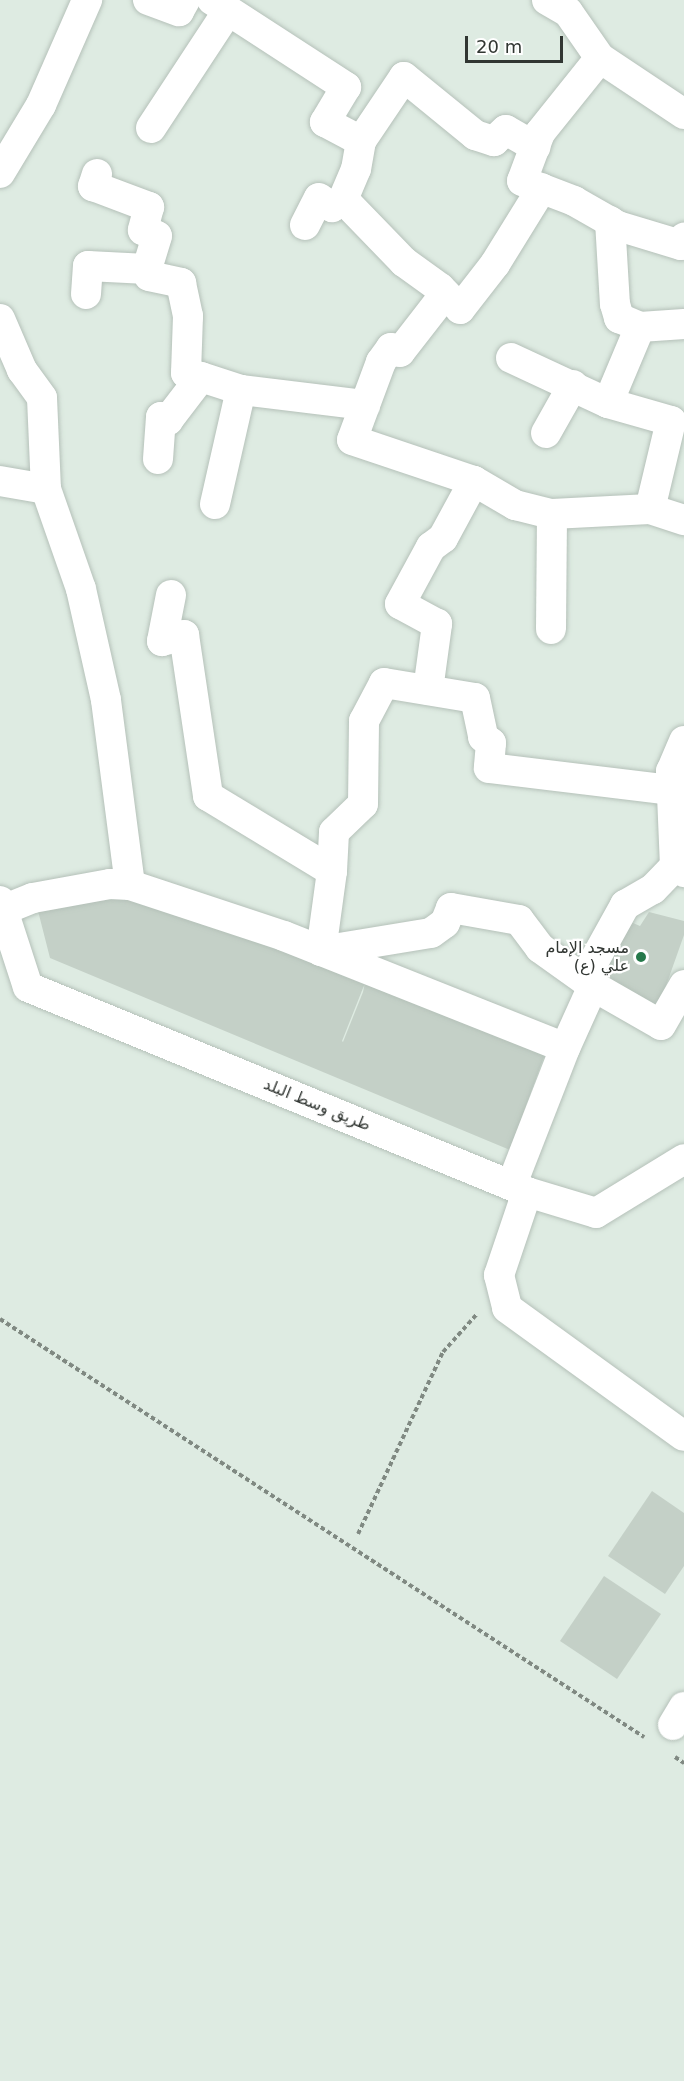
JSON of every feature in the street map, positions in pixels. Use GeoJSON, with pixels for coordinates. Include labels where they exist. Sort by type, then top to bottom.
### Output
{"type":"FeatureCollection","features":[{"type":"Feature","properties":{"kind":"street"},"geometry":{"type":"LineString","coordinates":[[0,173],[41,105],[87,0]]}},
{"type":"Feature","properties":{"kind":"street"},"geometry":{"type":"LineString","coordinates":[[148,0],[178,11],[185,0]]}},
{"type":"Feature","properties":{"kind":"street"},"geometry":{"type":"LineString","coordinates":[[548,0],[568,12],[600,58],[684,114]]}},
{"type":"Feature","properties":{"kind":"street"},"geometry":{"type":"LineString","coordinates":[[151,128],[220,5],[346,87],[325,122],[361,141]]}},
{"type":"Feature","properties":{"kind":"street"},"geometry":{"type":"LineString","coordinates":[[600,58],[540,133],[522,181],[542,188],[610,221],[681,245],[684,238]]}},
{"type":"Feature","properties":{"kind":"street"},"geometry":{"type":"LineString","coordinates":[[305,225],[319,198],[332,207],[343,199],[356,169],[361,141],[405,78],[475,135],[494,141],[506,130],[535,147]]}},
{"type":"Feature","properties":{"kind":"street"},"geometry":{"type":"LineString","coordinates":[[97,174],[93,186],[149,207],[143,230],[157,236],[147,269],[149,276],[181,283],[188,315],[186,373],[241,390],[365,405]]}},
{"type":"Feature","properties":{"kind":"street"},"geometry":{"type":"LineString","coordinates":[[343,199],[404,262],[445,294],[460,309],[495,264],[542,188]]}},
{"type":"Feature","properties":{"kind":"street"},"geometry":{"type":"LineString","coordinates":[[610,221],[615,304],[619,318],[640,327],[684,324]]}},
{"type":"Feature","properties":{"kind":"street"},"geometry":{"type":"LineString","coordinates":[[86,294],[88,266],[147,269]]}},
{"type":"Feature","properties":{"kind":"street"},"geometry":{"type":"LineString","coordinates":[[445,294],[400,352],[390,348],[352,440],[474,481],[515,505],[552,514],[650,509],[684,520]]}},
{"type":"Feature","properties":{"kind":"street"},"geometry":{"type":"LineString","coordinates":[[0,319],[22,370],[42,398],[46,489],[81,589],[106,700],[130,885]]}},
{"type":"Feature","properties":{"kind":"street"},"geometry":{"type":"LineString","coordinates":[[608,402],[640,327]]}},
{"type":"Feature","properties":{"kind":"street"},"geometry":{"type":"LineString","coordinates":[[511,358],[608,402],[671,421],[650,509]]}},
{"type":"Feature","properties":{"kind":"street"},"geometry":{"type":"LineString","coordinates":[[158,459],[161,417],[168,420],[201,377]]}},
{"type":"Feature","properties":{"kind":"street"},"geometry":{"type":"LineString","coordinates":[[546,433],[573,385]]}},
{"type":"Feature","properties":{"kind":"street"},"geometry":{"type":"LineString","coordinates":[[215,504],[241,390]]}},
{"type":"Feature","properties":{"kind":"street"},"geometry":{"type":"LineString","coordinates":[[0,481],[46,489]]}},
{"type":"Feature","properties":{"kind":"street"},"geometry":{"type":"LineString","coordinates":[[429,690],[437,624],[400,604],[431,547],[443,538],[474,481]]}},
{"type":"Feature","properties":{"kind":"street"},"geometry":{"type":"LineString","coordinates":[[551,629],[552,514]]}},
{"type":"Feature","properties":{"kind":"street"},"geometry":{"type":"LineString","coordinates":[[171,595],[162,641],[184,635],[208,796],[332,871]]}},
{"type":"Feature","properties":{"kind":"street"},"geometry":{"type":"LineString","coordinates":[[321,951],[332,871],[334,832],[363,804],[364,722],[384,683],[475,698],[483,737],[491,743],[489,768],[672,790]]}},
{"type":"Feature","properties":{"kind":"street"},"geometry":{"type":"LineString","coordinates":[[684,741],[671,771],[679,869],[653,889],[625,905],[588,982],[520,1188],[499,1275],[507,1308],[684,1436]]}},
{"type":"Feature","properties":{"kind":"street"},"geometry":{"type":"LineString","coordinates":[[1,906],[110,884],[130,885],[321,951],[565,1048]]}},
{"type":"Feature","properties":{"kind":"street","name":"طريق وسط البلد"},"geometry":{"type":"LineString","coordinates":[[1,906],[28,987],[520,1188],[596,1213],[684,1159]]}},
{"type":"Feature","properties":{"kind":"street"},"geometry":{"type":"LineString","coordinates":[[321,951],[431,933],[445,923],[451,908],[519,920],[540,948],[588,982],[661,1025],[684,985]]}},
{"type":"Feature","properties":{"kind":"path"},"geometry":{"type":"LineString","coordinates":[[358,1534],[443,1352],[502,1286]]}},
{"type":"Feature","properties":{"kind":"path"},"geometry":{"type":"LineString","coordinates":[[0,1319],[669,1731],[684,1763]]}},
{"type":"Feature","properties":{"kind":"building"},"geometry":{"type":"Polygon","coordinates":[[[137,897],[546,1051],[510,1150],[50,958],[37,907],[137,897]],[[365,983],[343,1042],[363,992],[365,983]]]}},
{"type":"Feature","properties":{"kind":"building","name":"مسجد الإمام علي (ع)"},"geometry":{"type":"Polygon","coordinates":[[[649,912],[684,921],[684,935],[656,1014],[593,978],[626,920],[640,926],[649,912]]]}},
{"type":"Feature","properties":{"kind":"building"},"geometry":{"type":"Polygon","coordinates":[[[652,1491],[684,1513],[684,1566],[665,1594],[608,1556],[652,1491]]]}},
{"type":"Feature","properties":{"kind":"building"},"geometry":{"type":"Polygon","coordinates":[[[604,1576],[661,1614],[617,1679],[560,1641],[604,1576]]]}},
{"type":"Feature","properties":{"kind":"place","name":"مسجد الإمام علي (ع)"},"geometry":{"type":"Point","coordinates":[641,957]}}]}
